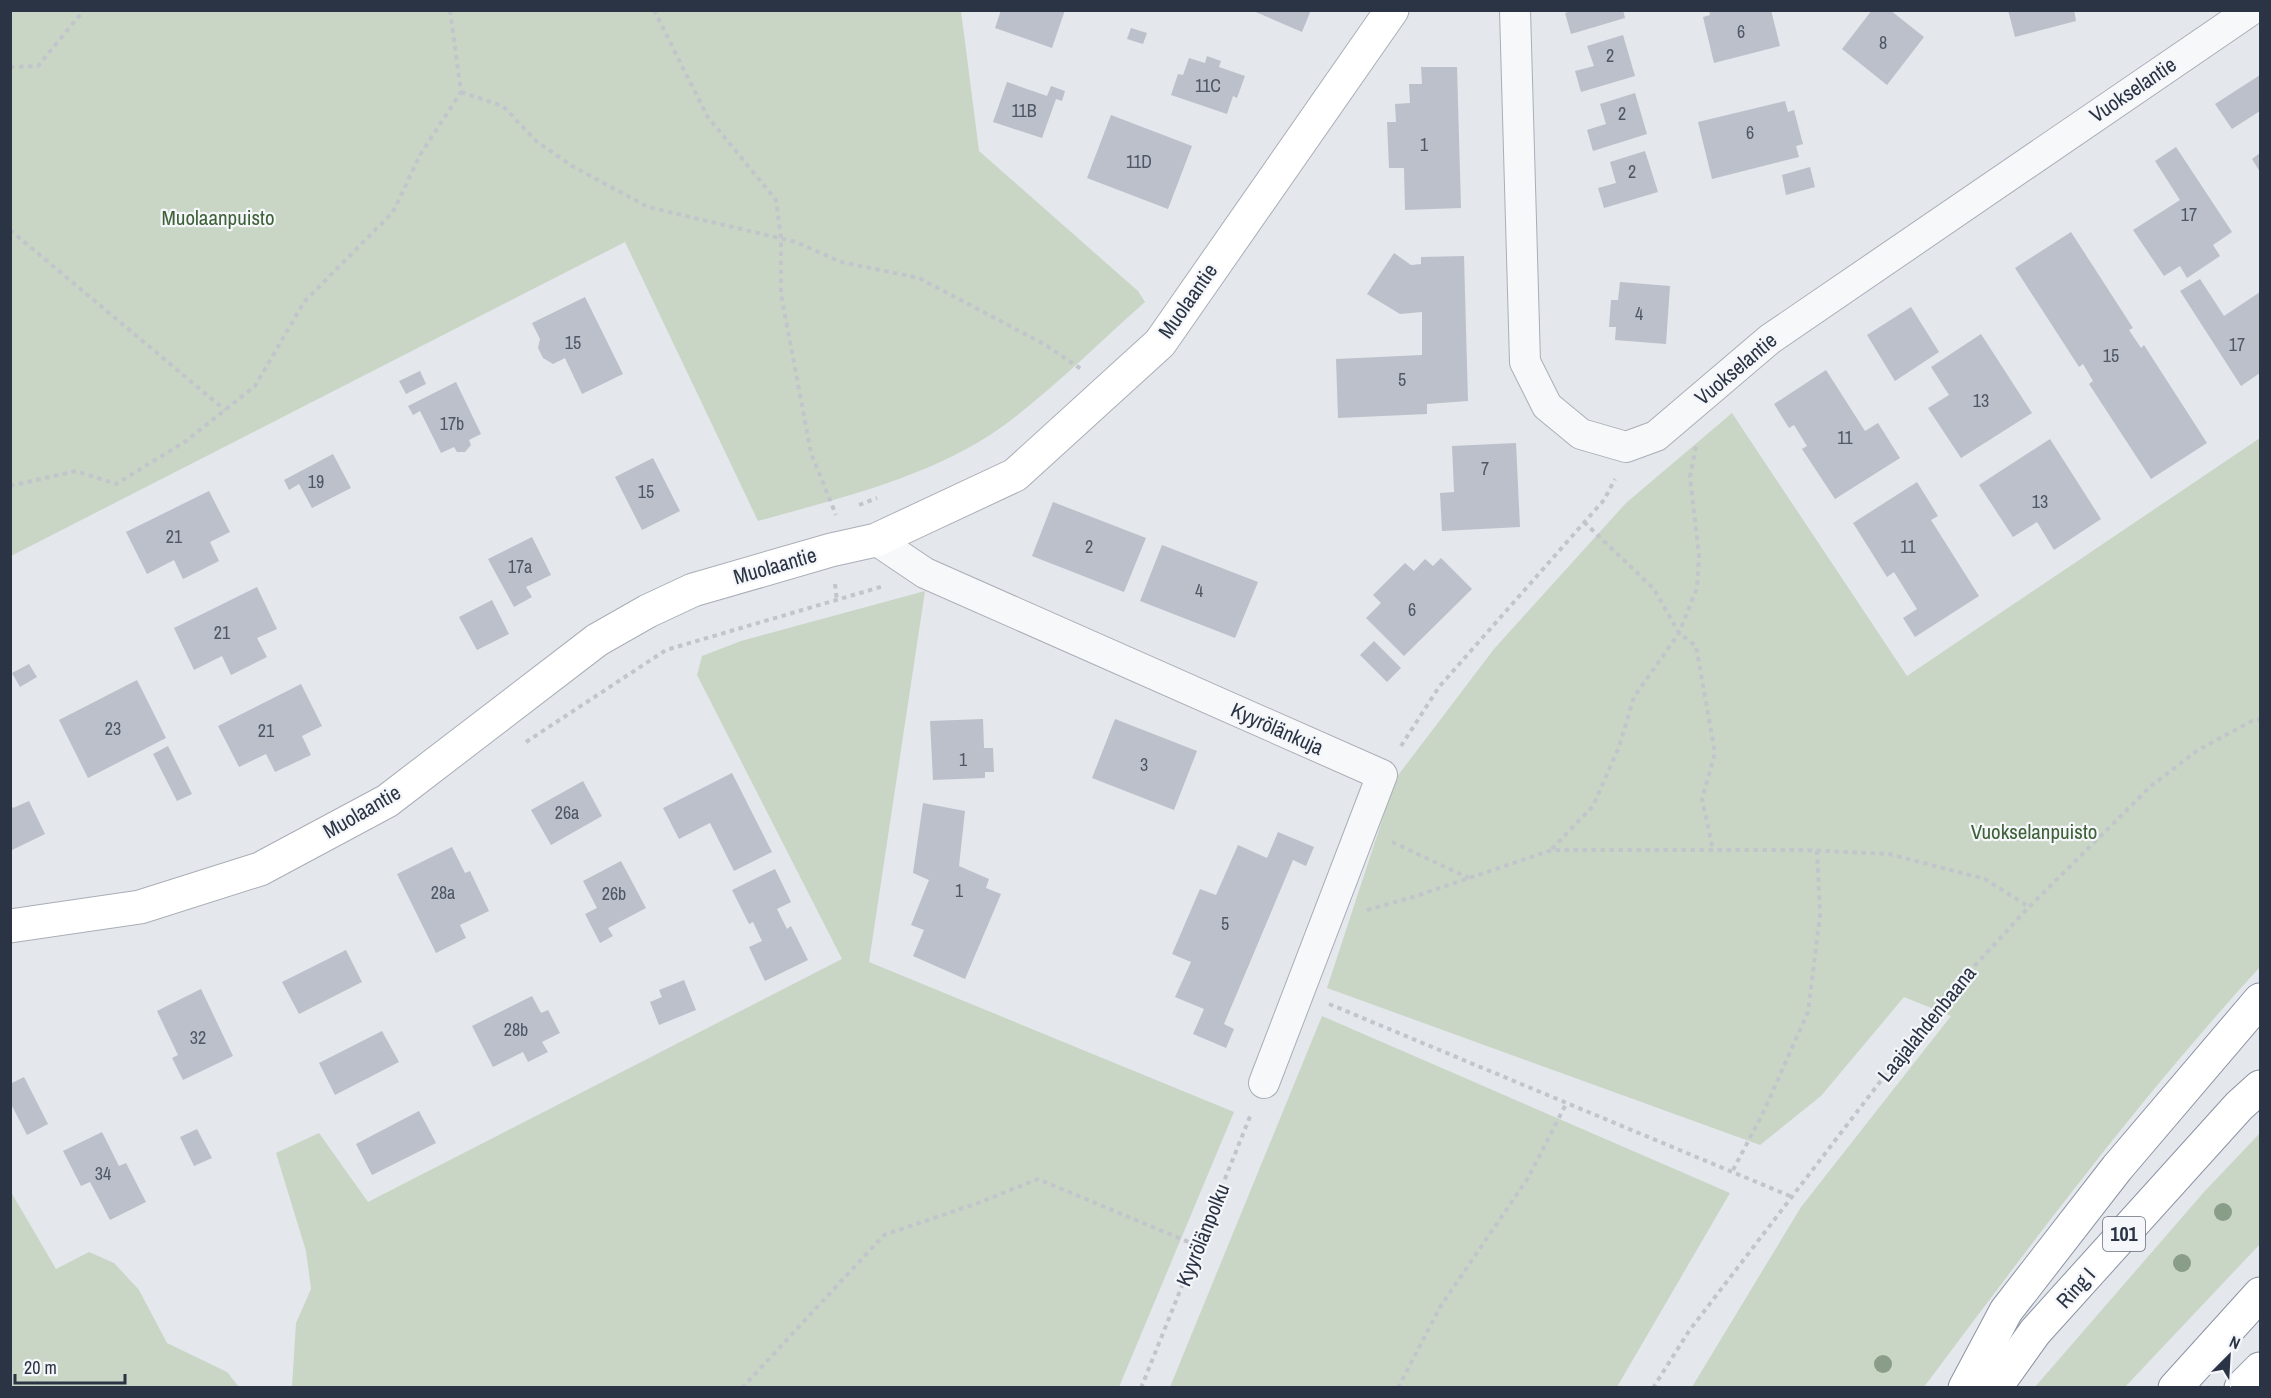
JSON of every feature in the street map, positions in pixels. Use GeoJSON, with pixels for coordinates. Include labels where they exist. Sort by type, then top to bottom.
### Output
{"type":"FeatureCollection","features":[{"type":"Feature","properties":{"kind":"main road","name":"Muolaantie"},"geometry":{"type":"LineString","coordinates":[[10,926],[140,907],[260,869],[387,801],[597,640],[648,611],[693,590],[831,550],[876,540],[1015,474],[1160,343],[1392,10]]}},
{"type":"Feature","properties":{"kind":"main road"},"geometry":{"type":"LineString","coordinates":[[1965,1388],[2006,1311],[2117,1168],[2260,1000]]}},
{"type":"Feature","properties":{"kind":"main road","name":"Ring I"},"geometry":{"type":"LineString","coordinates":[[1995,1388],[2036,1332],[2239,1106],[2260,1087]]}},
{"type":"Feature","properties":{"kind":"main road"},"geometry":{"type":"LineString","coordinates":[[2175,1388],[2260,1294]]}},
{"type":"Feature","properties":{"kind":"main road"},"geometry":{"type":"LineString","coordinates":[[2241,1388],[2260,1369]]}},
{"type":"Feature","properties":{"kind":"street"},"geometry":{"type":"LineString","coordinates":[[1515,10],[1525,362],[1546,406],[1581,434],[1626,447]]}},
{"type":"Feature","properties":{"kind":"street","name":"Vuokselantie"},"geometry":{"type":"LineString","coordinates":[[1626,447],[1656,436],[1770,339],[2251,10]]}},
{"type":"Feature","properties":{"kind":"street","name":"Kyyrölänkuja"},"geometry":{"type":"LineString","coordinates":[[876,540],[925,573],[1382,775]]}},
{"type":"Feature","properties":{"kind":"street"},"geometry":{"type":"LineString","coordinates":[[1264,1083],[1382,775]]}},
{"type":"Feature","properties":{"kind":"path"},"geometry":{"type":"LineString","coordinates":[[10,67],[38,66],[84,10]]}},
{"type":"Feature","properties":{"kind":"path"},"geometry":{"type":"LineString","coordinates":[[10,486],[76,471],[116,484],[186,441],[255,386],[303,302],[393,212],[420,155],[461,92],[450,10]]}},
{"type":"Feature","properties":{"kind":"path"},"geometry":{"type":"LineString","coordinates":[[654,11],[707,116],[776,200],[781,238],[781,294],[811,453],[837,515]]}},
{"type":"Feature","properties":{"kind":"path"},"geometry":{"type":"LineString","coordinates":[[461,92],[502,106],[545,147],[572,166],[648,207],[781,238],[841,262],[919,278],[1044,344],[1082,370]]}},
{"type":"Feature","properties":{"kind":"path"},"geometry":{"type":"LineString","coordinates":[[10,230],[225,410]]}},
{"type":"Feature","properties":{"kind":"path"},"geometry":{"type":"LineString","coordinates":[[1073,377],[1091,362]]}},
{"type":"Feature","properties":{"kind":"path"},"geometry":{"type":"LineString","coordinates":[[1552,850],[1593,806],[1619,747],[1634,697],[1679,633],[1697,588],[1699,556],[1690,477],[1698,435]]}},
{"type":"Feature","properties":{"kind":"path"},"geometry":{"type":"LineString","coordinates":[[1382,775],[1439,687],[1604,500],[1626,447]]}},
{"type":"Feature","properties":{"kind":"path"},"geometry":{"type":"LineString","coordinates":[[1606,473],[1615,478],[1626,477]]}},
{"type":"Feature","properties":{"kind":"path"},"geometry":{"type":"LineString","coordinates":[[858,506],[880,496]]}},
{"type":"Feature","properties":{"kind":"path"},"geometry":{"type":"LineString","coordinates":[[837,601],[826,519],[848,510]]}},
{"type":"Feature","properties":{"kind":"path"},"geometry":{"type":"LineString","coordinates":[[1584,522],[1654,588],[1679,633],[1696,646],[1708,703],[1715,753],[1702,798],[1713,850]]}},
{"type":"Feature","properties":{"kind":"path","name":"Laajalahdenbaana"},"geometry":{"type":"LineString","coordinates":[[1653,1388],[1689,1331],[1790,1196],[1942,1001],[2029,907],[2151,786],[2198,750],[2260,719]]}},
{"type":"Feature","properties":{"kind":"path"},"geometry":{"type":"LineString","coordinates":[[1362,827],[1469,878]]}},
{"type":"Feature","properties":{"kind":"path"},"geometry":{"type":"LineString","coordinates":[[1326,921],[1413,897],[1552,850],[1817,851],[1889,854],[1924,861],[1985,879],[2029,907]]}},
{"type":"Feature","properties":{"kind":"path"},"geometry":{"type":"LineString","coordinates":[[1733,1170],[1762,1114],[1808,1011],[1820,915],[1817,851]]}},
{"type":"Feature","properties":{"kind":"path"},"geometry":{"type":"LineString","coordinates":[[1299,992],[1733,1170],[1790,1196]]}},
{"type":"Feature","properties":{"kind":"path","name":"Kyyrölänpolku"},"geometry":{"type":"LineString","coordinates":[[1141,1388],[1264,1083]]}},
{"type":"Feature","properties":{"kind":"path"},"geometry":{"type":"LineString","coordinates":[[1398,1388],[1440,1307],[1528,1178],[1567,1102]]}},
{"type":"Feature","properties":{"kind":"path"},"geometry":{"type":"LineString","coordinates":[[742,1388],[884,1234],[978,1203],[1038,1179],[1198,1246]]}},
{"type":"Feature","properties":{"kind":"path"},"geometry":{"type":"LineString","coordinates":[[10,1377],[12,1388]]}},
{"type":"Feature","properties":{"kind":"green space","name":"Muolaanpuisto"},"geometry":{"type":"Polygon","coordinates":[[[10,11],[961,11],[979,151],[1138,291],[1145,302],[1032,404],[987,437],[957,454],[925,469],[858,493],[758,521],[625,242],[11,556],[10,11]]]}},
{"type":"Feature","properties":{"kind":"green space","name":"Vuokselanpuisto"},"geometry":{"type":"Polygon","coordinates":[[[1732,413],[1907,676],[2260,438],[2260,967],[2129,1120],[2045,1226],[1924,1387],[1692,1387],[1801,1207],[1951,1016],[1904,997],[1821,1096],[1760,1145],[1327,988],[1396,778],[1494,649],[1626,503],[1732,413]]]}},
{"type":"Feature","properties":{"kind":"green space"},"geometry":{"type":"Polygon","coordinates":[[[925,591],[869,962],[1234,1112],[1119,1387],[292,1387],[296,1323],[311,1289],[306,1251],[276,1153],[319,1133],[368,1202],[842,959],[697,675],[702,656],[741,641],[925,591]]]}},
{"type":"Feature","properties":{"kind":"green space"},"geometry":{"type":"Polygon","coordinates":[[[1322,1016],[1730,1193],[1617,1387],[1170,1387],[1322,1016]]]}},
{"type":"Feature","properties":{"kind":"green space"},"geometry":{"type":"Polygon","coordinates":[[[2260,1133],[2260,1244],[2125,1387],[2035,1387],[2204,1192],[2260,1133]]]}},
{"type":"Feature","properties":{"kind":"green space"},"geometry":{"type":"Polygon","coordinates":[[[11,1192],[56,1269],[89,1252],[114,1263],[139,1290],[167,1343],[227,1372],[239,1387],[11,1387],[11,1192]]]}},
{"type":"Feature","properties":{"kind":"building"},"geometry":{"type":"Polygon","coordinates":[[[1001,10],[1065,10],[1052,48],[995,28],[1001,10]]]}},
{"type":"Feature","properties":{"kind":"building"},"geometry":{"type":"Polygon","coordinates":[[[1251,10],[1311,10],[1302,32],[1251,10]]]}},
{"type":"Feature","properties":{"kind":"building"},"geometry":{"type":"Polygon","coordinates":[[[1574,10],[1623,10],[1625,18],[1571,34],[1565,13],[1574,10]]]}},
{"type":"Feature","properties":{"kind":"building"},"geometry":{"type":"Polygon","coordinates":[[[1709,10],[1771,10],[1780,46],[1714,63],[1703,17],[1710,15],[1709,10]]]}},
{"type":"Feature","properties":{"kind":"building"},"geometry":{"type":"Polygon","coordinates":[[[1872,10],[1890,10],[1924,37],[1887,85],[1842,49],[1872,10]]]}},
{"type":"Feature","properties":{"kind":"building"},"geometry":{"type":"Polygon","coordinates":[[[2008,10],[2074,10],[2076,21],[2015,37],[2008,10]]]}},
{"type":"Feature","properties":{"kind":"building"},"geometry":{"type":"Polygon","coordinates":[[[1131,28],[1147,33],[1143,44],[1127,39],[1131,28]]]}},
{"type":"Feature","properties":{"kind":"building"},"geometry":{"type":"Polygon","coordinates":[[[1623,35],[1635,76],[1581,92],[1575,71],[1594,66],[1587,46],[1623,35]]]}},
{"type":"Feature","properties":{"kind":"building"},"geometry":{"type":"Polygon","coordinates":[[[1207,56],[1221,61],[1219,67],[1245,76],[1237,98],[1233,96],[1227,114],[1171,95],[1178,74],[1183,75],[1189,58],[1205,63],[1207,56]]]}},
{"type":"Feature","properties":{"kind":"building"},"geometry":{"type":"Polygon","coordinates":[[[1421,67],[1457,67],[1461,208],[1405,210],[1404,168],[1389,168],[1387,122],[1396,122],[1395,104],[1410,103],[1409,84],[1422,84],[1421,67]]]}},
{"type":"Feature","properties":{"kind":"building"},"geometry":{"type":"Polygon","coordinates":[[[2260,75],[2260,111],[2232,129],[2215,104],[2260,75]]]}},
{"type":"Feature","properties":{"kind":"building"},"geometry":{"type":"Polygon","coordinates":[[[1007,82],[1047,96],[1051,86],[1065,91],[1062,101],[1056,99],[1042,138],[993,122],[1007,82]]]}},
{"type":"Feature","properties":{"kind":"building"},"geometry":{"type":"Polygon","coordinates":[[[1635,93],[1647,134],[1593,151],[1587,130],[1606,124],[1600,104],[1635,93]]]}},
{"type":"Feature","properties":{"kind":"building"},"geometry":{"type":"Polygon","coordinates":[[[1785,101],[1788,112],[1794,110],[1803,144],[1796,146],[1799,157],[1712,179],[1698,122],[1785,101]]]}},
{"type":"Feature","properties":{"kind":"building"},"geometry":{"type":"Polygon","coordinates":[[[1111,115],[1192,146],[1168,209],[1087,178],[1111,115]]]}},
{"type":"Feature","properties":{"kind":"building"},"geometry":{"type":"Polygon","coordinates":[[[2176,147],[2232,232],[2213,245],[2220,256],[2187,278],[2180,266],[2164,276],[2133,230],[2180,200],[2155,161],[2176,147]]]}},
{"type":"Feature","properties":{"kind":"building"},"geometry":{"type":"Polygon","coordinates":[[[1645,151],[1658,192],[1604,208],[1598,188],[1616,183],[1610,162],[1645,151]]]}},
{"type":"Feature","properties":{"kind":"building"},"geometry":{"type":"Polygon","coordinates":[[[2260,153],[2260,172],[2252,159],[2260,153]]]}},
{"type":"Feature","properties":{"kind":"building"},"geometry":{"type":"Polygon","coordinates":[[[1810,167],[1815,187],[1786,195],[1782,175],[1810,167]]]}},
{"type":"Feature","properties":{"kind":"building"},"geometry":{"type":"Polygon","coordinates":[[[2071,232],[2133,328],[2129,330],[2141,348],[2144,345],[2207,443],[2151,479],[2089,384],[2093,381],[2083,364],[2079,367],[2015,268],[2071,232]]]}},
{"type":"Feature","properties":{"kind":"building"},"geometry":{"type":"Polygon","coordinates":[[[1394,253],[1411,265],[1421,264],[1421,257],[1464,256],[1468,401],[1427,404],[1427,414],[1338,418],[1336,359],[1422,355],[1422,312],[1400,314],[1367,294],[1394,253]]]}},
{"type":"Feature","properties":{"kind":"building"},"geometry":{"type":"Polygon","coordinates":[[[2200,279],[2224,316],[2260,292],[2260,373],[2241,386],[2180,291],[2200,279]]]}},
{"type":"Feature","properties":{"kind":"building"},"geometry":{"type":"Polygon","coordinates":[[[1620,282],[1670,286],[1666,344],[1615,340],[1616,327],[1609,327],[1611,300],[1618,300],[1620,282]]]}},
{"type":"Feature","properties":{"kind":"building"},"geometry":{"type":"Polygon","coordinates":[[[585,297],[623,374],[582,394],[565,358],[553,364],[543,358],[538,348],[540,339],[532,323],[585,297]]]}},
{"type":"Feature","properties":{"kind":"building"},"geometry":{"type":"Polygon","coordinates":[[[1911,307],[1939,352],[1895,381],[1867,335],[1911,307]]]}},
{"type":"Feature","properties":{"kind":"building"},"geometry":{"type":"Polygon","coordinates":[[[1981,334],[2032,413],[1961,458],[1928,408],[1949,395],[1931,367],[1981,334]]]}},
{"type":"Feature","properties":{"kind":"building"},"geometry":{"type":"Polygon","coordinates":[[[1826,370],[1865,431],[1878,423],[1900,458],[1835,499],[1802,449],[1807,446],[1794,425],[1789,428],[1774,404],[1826,370]]]}},
{"type":"Feature","properties":{"kind":"building"},"geometry":{"type":"Polygon","coordinates":[[[420,371],[426,384],[406,394],[399,381],[420,371]]]}},
{"type":"Feature","properties":{"kind":"building"},"geometry":{"type":"Polygon","coordinates":[[[456,382],[481,434],[469,440],[471,445],[465,452],[457,452],[454,447],[441,453],[420,411],[413,415],[408,406],[456,382]]]}},
{"type":"Feature","properties":{"kind":"building"},"geometry":{"type":"Polygon","coordinates":[[[2050,439],[2101,519],[2054,550],[2037,522],[2013,537],[1979,485],[2050,439]]]}},
{"type":"Feature","properties":{"kind":"building"},"geometry":{"type":"Polygon","coordinates":[[[1516,443],[1520,527],[1442,531],[1440,493],[1454,492],[1452,446],[1516,443]]]}},
{"type":"Feature","properties":{"kind":"building"},"geometry":{"type":"Polygon","coordinates":[[[333,454],[351,488],[312,508],[299,484],[289,490],[284,480],[333,454]]]}},
{"type":"Feature","properties":{"kind":"building"},"geometry":{"type":"Polygon","coordinates":[[[653,458],[680,511],[642,530],[615,477],[653,458]]]}},
{"type":"Feature","properties":{"kind":"building"},"geometry":{"type":"Polygon","coordinates":[[[1917,482],[1938,516],[1931,520],[1979,596],[1915,637],[1903,618],[1917,609],[1894,572],[1887,577],[1853,523],[1917,482]]]}},
{"type":"Feature","properties":{"kind":"building"},"geometry":{"type":"Polygon","coordinates":[[[209,491],[230,532],[210,542],[219,561],[183,579],[174,560],[147,574],[126,532],[209,491]]]}},
{"type":"Feature","properties":{"kind":"building"},"geometry":{"type":"Polygon","coordinates":[[[1053,502],[1146,538],[1124,592],[1032,556],[1053,502]]]}},
{"type":"Feature","properties":{"kind":"building"},"geometry":{"type":"Polygon","coordinates":[[[532,537],[551,575],[526,587],[532,597],[514,607],[488,559],[532,537]]]}},
{"type":"Feature","properties":{"kind":"building"},"geometry":{"type":"Polygon","coordinates":[[[1162,545],[1258,582],[1235,638],[1140,601],[1162,545]]]}},
{"type":"Feature","properties":{"kind":"building"},"geometry":{"type":"Polygon","coordinates":[[[1441,558],[1472,589],[1404,656],[1366,618],[1381,603],[1373,595],[1405,563],[1414,571],[1425,559],[1433,566],[1441,558]]]}},
{"type":"Feature","properties":{"kind":"building"},"geometry":{"type":"Polygon","coordinates":[[[257,587],[277,629],[257,638],[267,657],[231,675],[222,656],[194,670],[174,628],[257,587]]]}},
{"type":"Feature","properties":{"kind":"building"},"geometry":{"type":"Polygon","coordinates":[[[492,600],[509,634],[477,650],[459,617],[492,600]]]}},
{"type":"Feature","properties":{"kind":"building"},"geometry":{"type":"Polygon","coordinates":[[[1374,641],[1401,668],[1387,682],[1360,655],[1374,641]]]}},
{"type":"Feature","properties":{"kind":"building"},"geometry":{"type":"Polygon","coordinates":[[[29,664],[37,677],[20,687],[12,673],[29,664]]]}},
{"type":"Feature","properties":{"kind":"building"},"geometry":{"type":"Polygon","coordinates":[[[137,680],[166,738],[88,778],[59,720],[137,680]]]}},
{"type":"Feature","properties":{"kind":"building"},"geometry":{"type":"Polygon","coordinates":[[[301,684],[322,726],[302,736],[311,755],[275,772],[266,754],[239,767],[218,726],[301,684]]]}},
{"type":"Feature","properties":{"kind":"building"},"geometry":{"type":"Polygon","coordinates":[[[983,719],[984,748],[993,748],[994,772],[985,772],[985,778],[933,780],[930,721],[983,719]]]}},
{"type":"Feature","properties":{"kind":"building"},"geometry":{"type":"Polygon","coordinates":[[[1115,719],[1197,751],[1174,810],[1092,778],[1115,719]]]}},
{"type":"Feature","properties":{"kind":"building"},"geometry":{"type":"Polygon","coordinates":[[[168,746],[192,794],[177,801],[153,754],[168,746]]]}},
{"type":"Feature","properties":{"kind":"building"},"geometry":{"type":"Polygon","coordinates":[[[732,773],[772,852],[734,871],[710,823],[679,839],[663,808],[732,773]]]}},
{"type":"Feature","properties":{"kind":"building"},"geometry":{"type":"Polygon","coordinates":[[[583,781],[602,816],[551,845],[531,810],[583,781]]]}},
{"type":"Feature","properties":{"kind":"building"},"geometry":{"type":"Polygon","coordinates":[[[29,801],[45,834],[10,851],[10,803],[13,808],[29,801]]]}},
{"type":"Feature","properties":{"kind":"building"},"geometry":{"type":"Polygon","coordinates":[[[923,803],[965,811],[959,866],[989,879],[986,888],[1001,894],[965,979],[913,956],[924,930],[911,925],[929,880],[913,873],[923,803]]]}},
{"type":"Feature","properties":{"kind":"building"},"geometry":{"type":"Polygon","coordinates":[[[1278,832],[1314,847],[1306,866],[1293,860],[1224,1024],[1234,1029],[1226,1048],[1193,1034],[1204,1009],[1175,997],[1191,962],[1172,954],[1200,889],[1216,895],[1238,845],[1267,858],[1278,832]]]}},
{"type":"Feature","properties":{"kind":"building"},"geometry":{"type":"Polygon","coordinates":[[[452,847],[465,873],[470,871],[489,911],[460,925],[466,938],[436,953],[397,874],[452,847]]]}},
{"type":"Feature","properties":{"kind":"building"},"geometry":{"type":"Polygon","coordinates":[[[621,861],[646,908],[608,928],[613,936],[600,943],[585,914],[597,908],[583,881],[621,861]]]}},
{"type":"Feature","properties":{"kind":"building"},"geometry":{"type":"Polygon","coordinates":[[[775,869],[791,902],[777,909],[787,929],[791,926],[808,960],[765,981],[749,947],[762,941],[753,922],[749,924],[732,890],[775,869]]]}},
{"type":"Feature","properties":{"kind":"building"},"geometry":{"type":"Polygon","coordinates":[[[346,950],[362,982],[299,1014],[282,982],[346,950]]]}},
{"type":"Feature","properties":{"kind":"building"},"geometry":{"type":"Polygon","coordinates":[[[684,980],[696,1010],[659,1025],[650,1002],[662,997],[659,990],[684,980]]]}},
{"type":"Feature","properties":{"kind":"building"},"geometry":{"type":"Polygon","coordinates":[[[201,989],[233,1056],[183,1080],[172,1058],[178,1055],[157,1011],[201,989]]]}},
{"type":"Feature","properties":{"kind":"building"},"geometry":{"type":"Polygon","coordinates":[[[532,996],[541,1013],[548,1010],[560,1033],[542,1042],[548,1052],[528,1062],[523,1052],[493,1067],[472,1026],[532,996]]]}},
{"type":"Feature","properties":{"kind":"building"},"geometry":{"type":"Polygon","coordinates":[[[382,1031],[399,1062],[335,1095],[319,1063],[382,1031]]]}},
{"type":"Feature","properties":{"kind":"building"},"geometry":{"type":"Polygon","coordinates":[[[24,1077],[48,1124],[27,1135],[10,1102],[10,1084],[24,1077]]]}},
{"type":"Feature","properties":{"kind":"building"},"geometry":{"type":"Polygon","coordinates":[[[419,1111],[436,1143],[372,1175],[356,1144],[419,1111]]]}},
{"type":"Feature","properties":{"kind":"building"},"geometry":{"type":"Polygon","coordinates":[[[197,1129],[212,1158],[194,1166],[180,1137],[197,1129]]]}},
{"type":"Feature","properties":{"kind":"building"},"geometry":{"type":"Polygon","coordinates":[[[102,1132],[119,1166],[126,1163],[146,1202],[110,1220],[90,1182],[81,1186],[63,1151],[102,1132]]]}}]}
